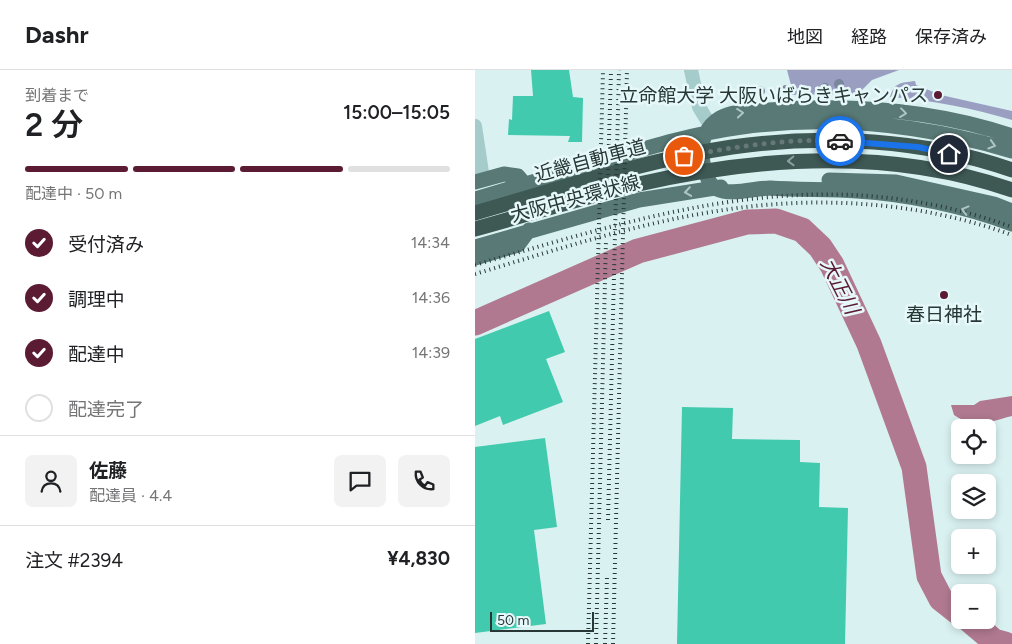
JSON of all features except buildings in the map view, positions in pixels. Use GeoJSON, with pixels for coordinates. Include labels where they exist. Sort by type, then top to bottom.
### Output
{"type":"FeatureCollection","features":[{"type":"Feature","properties":{"kind":"highway","name":"近畿自動車道"},"geometry":{"type":"LineString","coordinates":[[475,213],[684,156],[732,147],[779,143],[829,140],[918,147],[1012,170]]}},
{"type":"Feature","properties":{"kind":"highway","name":"近畿自動車道"},"geometry":{"type":"LineString","coordinates":[[475,229],[638,184],[724,168],[778,162],[827,160],[870,162],[912,167],[960,175],[1012,190]]}},
{"type":"Feature","properties":{"kind":"main road"},"geometry":{"type":"LineString","coordinates":[[1012,136],[935,118],[899,113],[820,107],[733,113],[710,125],[703,142],[702,160],[710,183],[717,189],[727,192],[769,188],[858,191],[934,202],[1012,224]]}},
{"type":"Feature","properties":{"kind":"main road","name":"大阪中央環状線"},"geometry":{"type":"LineString","coordinates":[[475,198],[660,144],[741,127],[810,122],[867,123],[937,133],[982,142],[1012,151]]}},
{"type":"Feature","properties":{"kind":"main road"},"geometry":{"type":"LineString","coordinates":[[475,258],[518,246],[531,227],[535,210],[528,188],[518,176],[504,174],[479,180]]}},
{"type":"Feature","properties":{"kind":"main road","name":"大阪中央環状線"},"geometry":{"type":"LineString","coordinates":[[475,247],[639,200],[753,183],[789,180],[896,182],[994,204],[1012,211]]}},
{"type":"Feature","properties":{"kind":"street"},"geometry":{"type":"LineString","coordinates":[[691,70],[699,107],[710,125]]}},
{"type":"Feature","properties":{"kind":"street"},"geometry":{"type":"LineString","coordinates":[[475,126],[479,180]]}},
{"type":"Feature","properties":{"kind":"shaded area"},"geometry":{"type":"Polygon","coordinates":[[[787,70],[899,70],[872,80],[858,94],[783,95],[781,87],[791,85],[787,70]]]}},
{"type":"Feature","properties":{"kind":"shaded area"},"geometry":{"type":"Polygon","coordinates":[[[915,81],[916,85],[941,95],[1012,111],[1012,120],[951,105],[890,97],[894,88],[899,84],[915,81]]]}},
{"type":"Feature","properties":{"kind":"shaded area"},"geometry":{"type":"Polygon","coordinates":[[[1012,396],[1012,416],[996,420],[960,419],[954,415],[951,405],[974,405],[980,401],[1012,396]]]}},
{"type":"Feature","properties":{"kind":"waterway","name":"大正川"},"geometry":{"type":"LineString","coordinates":[[475,323],[638,251],[747,222],[776,221],[802,230],[820,247],[832,265],[869,344],[914,467],[929,576],[941,599],[951,607]]}},
{"type":"Feature","properties":{"kind":"waterway","name":"大正川"},"geometry":{"type":"LineString","coordinates":[[980,629],[994,641],[1005,644]]}},
{"type":"Feature","properties":{"kind":"railway"},"geometry":{"type":"LineString","coordinates":[[588,644],[603,70]]}},
{"type":"Feature","properties":{"kind":"railway"},"geometry":{"type":"LineString","coordinates":[[608,175],[611,70]]}},
{"type":"Feature","properties":{"kind":"railway"},"geometry":{"type":"LineString","coordinates":[[608,520],[619,70]]}},
{"type":"Feature","properties":{"kind":"railway"},"geometry":{"type":"LineString","coordinates":[[613,644],[627,70]]}},
{"type":"Feature","properties":{"kind":"railway"},"geometry":{"type":"LineString","coordinates":[[475,265],[543,245],[675,211],[741,200],[807,195],[873,196],[942,207],[1012,227]]}},
{"type":"Feature","properties":{"kind":"railway"},"geometry":{"type":"LineString","coordinates":[[475,274],[595,238],[686,216],[754,206],[792,203],[866,204],[903,208],[940,215],[1012,235]]}},
{"type":"Feature","properties":{"kind":"railway"},"geometry":{"type":"LineString","coordinates":[[596,644],[606,240]]}},
{"type":"Feature","properties":{"kind":"railway"},"geometry":{"type":"LineString","coordinates":[[605,644],[607,577]]}},
{"type":"Feature","properties":{"kind":"way so far"},"geometry":{"type":"LineString","coordinates":[[684,156],[732,147],[829,140],[840,141]]}},
{"type":"Feature","properties":{"kind":"place","name":"立命館大学 大阪いばらきキャンパス"},"geometry":{"type":"Point","coordinates":[938,95]}},
{"type":"Feature","properties":{"kind":"place","name":"春日神社"},"geometry":{"type":"Point","coordinates":[944,295]}},
{"type":"Feature","properties":{"kind":"route"},"geometry":{"type":"LineString","coordinates":[[840,141],[918,147],[949,154]]}}]}
